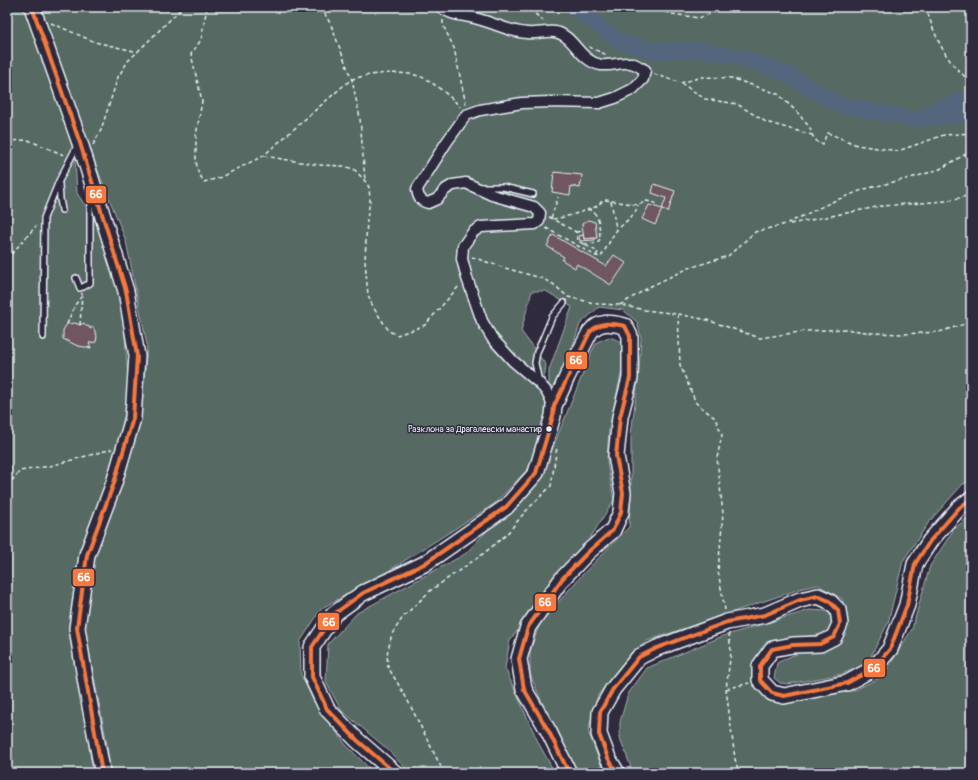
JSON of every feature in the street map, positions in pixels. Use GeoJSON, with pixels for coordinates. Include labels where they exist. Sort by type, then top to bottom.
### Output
{"type":"FeatureCollection","features":[{"type":"Feature","properties":{"kind":"street"},"geometry":{"type":"LineString","coordinates":[[442,8],[459,16],[477,18],[502,28],[521,32],[558,33],[570,40],[580,53],[589,60],[600,65],[632,63],[645,70],[643,79],[634,89],[615,98],[599,103],[522,103],[480,110],[466,115],[446,143],[417,189],[418,195],[424,202],[428,203],[437,199],[446,189],[453,185],[466,183],[492,195],[534,207],[539,218],[532,224],[481,227],[473,232],[463,246],[462,259],[482,321],[492,338],[513,361],[539,383],[546,391],[554,406]]}},
{"type":"Feature","properties":{"kind":"street"},"geometry":{"type":"LineString","coordinates":[[34,12],[80,143],[78,160],[95,192],[126,291],[137,356],[133,418],[114,483],[87,555],[77,628],[102,773]]}},
{"type":"Feature","properties":{"kind":"street"},"geometry":{"type":"LineString","coordinates":[[395,773],[357,740],[327,710],[312,677],[312,647],[334,614],[364,593],[424,564],[506,507],[536,473],[553,416],[554,406],[566,377],[590,332],[595,326],[604,323],[613,323],[625,326],[630,336],[630,378],[620,417],[616,456],[623,492],[621,512],[613,530],[588,552],[562,579],[528,627],[519,659],[524,689],[549,732],[569,773]]}},
{"type":"Feature","properties":{"kind":"street"},"geometry":{"type":"LineString","coordinates":[[617,773],[608,758],[599,734],[600,712],[613,689],[639,657],[657,648],[727,622],[765,614],[800,600],[818,596],[830,601],[838,610],[840,624],[834,637],[820,644],[793,645],[772,650],[760,666],[760,680],[772,693],[784,696],[847,683],[874,668],[890,649],[907,605],[915,564],[930,541],[959,508],[971,499]]}},
{"type":"Feature","properties":{"kind":"lane"},"geometry":{"type":"LineString","coordinates":[[43,337],[44,218],[59,181],[78,160]]}},
{"type":"Feature","properties":{"kind":"lane"},"geometry":{"type":"LineString","coordinates":[[59,181],[62,210]]}},
{"type":"Feature","properties":{"kind":"lane"},"geometry":{"type":"LineString","coordinates":[[476,187],[503,187],[533,194]]}},
{"type":"Feature","properties":{"kind":"lane"},"geometry":{"type":"LineString","coordinates":[[76,278],[80,288],[90,283],[90,208],[95,192]]}},
{"type":"Feature","properties":{"kind":"lane"},"geometry":{"type":"LineString","coordinates":[[539,383],[535,364],[536,352],[552,317],[564,303]]}},
{"type":"Feature","properties":{"kind":"path"},"geometry":{"type":"LineString","coordinates":[[7,142],[28,140],[78,160],[101,130],[118,77],[128,60],[183,7]]}},
{"type":"Feature","properties":{"kind":"path"},"geometry":{"type":"LineString","coordinates":[[208,7],[201,40],[191,54],[202,101],[196,136],[196,161],[198,172],[204,182],[219,178],[263,156],[343,86],[352,80],[367,76],[399,73],[424,78],[456,101],[466,115]]}},
{"type":"Feature","properties":{"kind":"path"},"geometry":{"type":"LineString","coordinates":[[321,7],[331,25],[352,80],[360,118],[365,181]]}},
{"type":"Feature","properties":{"kind":"path"},"geometry":{"type":"LineString","coordinates":[[523,7],[533,12],[558,33]]}},
{"type":"Feature","properties":{"kind":"path"},"geometry":{"type":"LineString","coordinates":[[652,7],[672,14],[699,18],[728,7]]}},
{"type":"Feature","properties":{"kind":"path"},"geometry":{"type":"LineString","coordinates":[[926,7],[931,25],[949,60],[960,73],[971,81]]}},
{"type":"Feature","properties":{"kind":"path"},"geometry":{"type":"LineString","coordinates":[[442,8],[443,25],[454,48],[466,104],[466,115]]}},
{"type":"Feature","properties":{"kind":"path"},"geometry":{"type":"LineString","coordinates":[[34,12],[95,42],[138,52]]}},
{"type":"Feature","properties":{"kind":"path"},"geometry":{"type":"LineString","coordinates":[[570,40],[581,43],[608,56]]}},
{"type":"Feature","properties":{"kind":"path"},"geometry":{"type":"LineString","coordinates":[[645,70],[681,83],[705,99],[737,104],[766,122],[812,135]]}},
{"type":"Feature","properties":{"kind":"path"},"geometry":{"type":"LineString","coordinates":[[681,83],[702,77],[731,78],[778,94],[797,112],[810,128],[812,135],[819,144],[823,144],[828,133],[857,145],[898,151],[944,135],[971,133]]}},
{"type":"Feature","properties":{"kind":"path"},"geometry":{"type":"LineString","coordinates":[[786,224],[834,201],[865,189],[940,169],[971,151]]}},
{"type":"Feature","properties":{"kind":"path"},"geometry":{"type":"LineString","coordinates":[[263,156],[319,165],[343,166],[354,169],[365,181],[369,187],[370,202],[366,219],[365,261],[368,295],[373,307],[389,331],[397,335],[424,325],[467,278]]}},
{"type":"Feature","properties":{"kind":"path"},"geometry":{"type":"LineString","coordinates":[[620,305],[651,286],[688,268],[728,256],[756,232],[786,224],[882,206],[946,201],[971,195]]}},
{"type":"Feature","properties":{"kind":"path"},"geometry":{"type":"LineString","coordinates":[[552,219],[558,197]]}},
{"type":"Feature","properties":{"kind":"path"},"geometry":{"type":"LineString","coordinates":[[539,218],[552,219],[563,217],[596,206],[602,201],[638,205],[647,201],[659,204]]}},
{"type":"Feature","properties":{"kind":"path"},"geometry":{"type":"LineString","coordinates":[[611,201],[616,228],[615,232]]}},
{"type":"Feature","properties":{"kind":"path"},"geometry":{"type":"LineString","coordinates":[[539,218],[596,256],[601,257],[615,232],[635,213],[638,205]]}},
{"type":"Feature","properties":{"kind":"path"},"geometry":{"type":"LineString","coordinates":[[584,244],[597,243],[600,239],[598,217],[588,209]]}},
{"type":"Feature","properties":{"kind":"path"},"geometry":{"type":"LineString","coordinates":[[7,259],[44,218]]}},
{"type":"Feature","properties":{"kind":"path"},"geometry":{"type":"LineString","coordinates":[[552,219],[576,232],[583,231]]}},
{"type":"Feature","properties":{"kind":"path"},"geometry":{"type":"LineString","coordinates":[[576,232],[578,241],[598,252],[596,256]]}},
{"type":"Feature","properties":{"kind":"path"},"geometry":{"type":"LineString","coordinates":[[463,246],[471,256],[504,268],[541,278],[553,284],[568,297],[598,304],[620,305],[707,320],[760,338],[806,331],[845,329],[872,333],[904,334],[939,332],[971,322]]}},
{"type":"Feature","properties":{"kind":"path"},"geometry":{"type":"LineString","coordinates":[[80,325],[82,288]]}},
{"type":"Feature","properties":{"kind":"path"},"geometry":{"type":"LineString","coordinates":[[67,324],[75,305],[82,296]]}},
{"type":"Feature","properties":{"kind":"path"},"geometry":{"type":"LineString","coordinates":[[678,314],[680,365],[696,403],[715,418],[722,435],[717,458],[723,514],[718,571],[731,652],[726,689],[735,758],[739,773]]}},
{"type":"Feature","properties":{"kind":"path"},"geometry":{"type":"LineString","coordinates":[[7,486],[20,471],[50,466],[125,445]]}},
{"type":"Feature","properties":{"kind":"path"},"geometry":{"type":"LineString","coordinates":[[444,773],[388,667],[387,654],[392,634],[403,617],[431,590],[484,554],[506,535],[525,512],[551,486],[556,445]]}},
{"type":"Feature","properties":{"kind":"path"},"geometry":{"type":"LineString","coordinates":[[726,689],[760,680]]}},
{"type":"Feature","properties":{"kind":"green space"},"geometry":{"type":"Polygon","coordinates":[[[7,7],[27,7],[74,142],[77,193],[97,224],[123,309],[129,393],[113,468],[80,549],[70,622],[93,773],[7,773],[7,7]]]}},
{"type":"Feature","properties":{"kind":"green space"},"geometry":{"type":"Polygon","coordinates":[[[39,7],[971,7],[971,481],[963,484],[929,522],[903,561],[888,623],[867,664],[842,674],[788,684],[780,683],[774,678],[777,663],[799,653],[838,642],[845,630],[847,616],[842,599],[818,585],[803,588],[647,641],[626,659],[598,695],[588,731],[604,773],[576,773],[573,763],[546,712],[530,674],[530,651],[540,623],[582,575],[629,527],[631,435],[639,371],[641,337],[637,322],[623,310],[599,307],[580,324],[559,388],[549,387],[549,370],[572,307],[546,291],[532,291],[521,331],[546,365],[542,395],[547,408],[528,469],[494,504],[382,575],[322,608],[300,642],[301,675],[314,702],[346,745],[374,773],[110,773],[107,744],[84,626],[95,549],[141,416],[147,345],[126,241],[70,100],[39,7]]]}},
{"type":"Feature","properties":{"kind":"green space"},"geometry":{"type":"Polygon","coordinates":[[[609,337],[623,342],[624,361],[609,429],[607,462],[614,500],[585,546],[510,640],[505,668],[539,744],[555,773],[410,773],[386,748],[341,710],[326,682],[328,644],[357,613],[465,554],[543,472],[592,351],[597,342],[609,337]]]}},
{"type":"Feature","properties":{"kind":"green space"},"geometry":{"type":"Polygon","coordinates":[[[971,515],[971,773],[633,773],[620,738],[620,722],[628,694],[647,668],[723,636],[810,610],[825,611],[833,615],[835,624],[830,633],[778,641],[754,666],[754,685],[766,698],[786,703],[855,690],[883,676],[912,629],[930,566],[954,529],[971,515]]]}},
{"type":"Feature","properties":{"kind":"building"},"geometry":{"type":"Polygon","coordinates":[[[554,172],[582,175],[580,188],[571,186],[570,195],[552,192],[554,172]]]}},
{"type":"Feature","properties":{"kind":"building"},"geometry":{"type":"Polygon","coordinates":[[[654,184],[675,191],[668,212],[662,209],[666,198],[652,193],[654,184]]]}},
{"type":"Feature","properties":{"kind":"building"},"geometry":{"type":"Polygon","coordinates":[[[649,205],[662,209],[655,225],[642,219],[649,205]]]}},
{"type":"Feature","properties":{"kind":"building"},"geometry":{"type":"Polygon","coordinates":[[[588,220],[595,222],[597,238],[584,239],[582,224],[588,220]]]}},
{"type":"Feature","properties":{"kind":"building"},"geometry":{"type":"Polygon","coordinates":[[[553,235],[606,266],[614,255],[626,263],[611,285],[577,264],[575,268],[562,260],[564,257],[547,246],[553,235]]]}},
{"type":"Feature","properties":{"kind":"building"},"geometry":{"type":"Polygon","coordinates":[[[583,235],[584,239],[594,238],[595,240],[580,241],[579,236],[583,235]]]}},
{"type":"Feature","properties":{"kind":"building"},"geometry":{"type":"Polygon","coordinates":[[[75,323],[80,325],[84,323],[86,326],[90,327],[90,329],[93,327],[97,336],[96,342],[89,343],[91,348],[78,346],[63,339],[63,330],[67,324],[75,323]]]}},
{"type":"Feature","properties":{"kind":"waterway"},"geometry":{"type":"LineString","coordinates":[[575,7],[617,40],[654,51],[702,50],[743,58],[785,73],[837,104],[912,119],[971,114]]}},
{"type":"Feature","properties":{"kind":"waterway"},"geometry":{"type":"LineString","coordinates":[[931,112],[971,97]]}},
{"type":"Feature","properties":{"kind":"transit line","name":"66"},"geometry":{"type":"LineString","coordinates":[[32,7],[80,143],[126,291],[137,356],[133,418],[114,483],[87,555],[77,628],[102,773]]}},
{"type":"Feature","properties":{"kind":"transit line","name":"66"},"geometry":{"type":"LineString","coordinates":[[395,773],[357,740],[327,709],[312,677],[312,647],[334,614],[363,593],[424,564],[506,507],[536,473],[553,416],[554,406],[590,332],[602,324],[611,324],[625,326],[630,336],[630,378],[620,417],[616,456],[623,493],[621,512],[613,530],[588,552],[562,579],[528,627],[519,659],[524,689],[549,732],[569,773]]}},
{"type":"Feature","properties":{"kind":"transit line","name":"66"},"geometry":{"type":"LineString","coordinates":[[617,773],[608,758],[599,734],[600,712],[613,689],[639,657],[657,648],[727,622],[765,615],[800,600],[818,596],[829,601],[838,610],[840,624],[834,637],[820,644],[793,645],[772,649],[760,666],[760,680],[772,693],[784,696],[847,683],[874,668],[890,649],[907,605],[915,564],[930,541],[959,508],[971,499]]}},
{"type":"Feature","properties":{"kind":"place","name":"Разклона за Драгалевски манастир"},"geometry":{"type":"Point","coordinates":[549,429]}}]}
